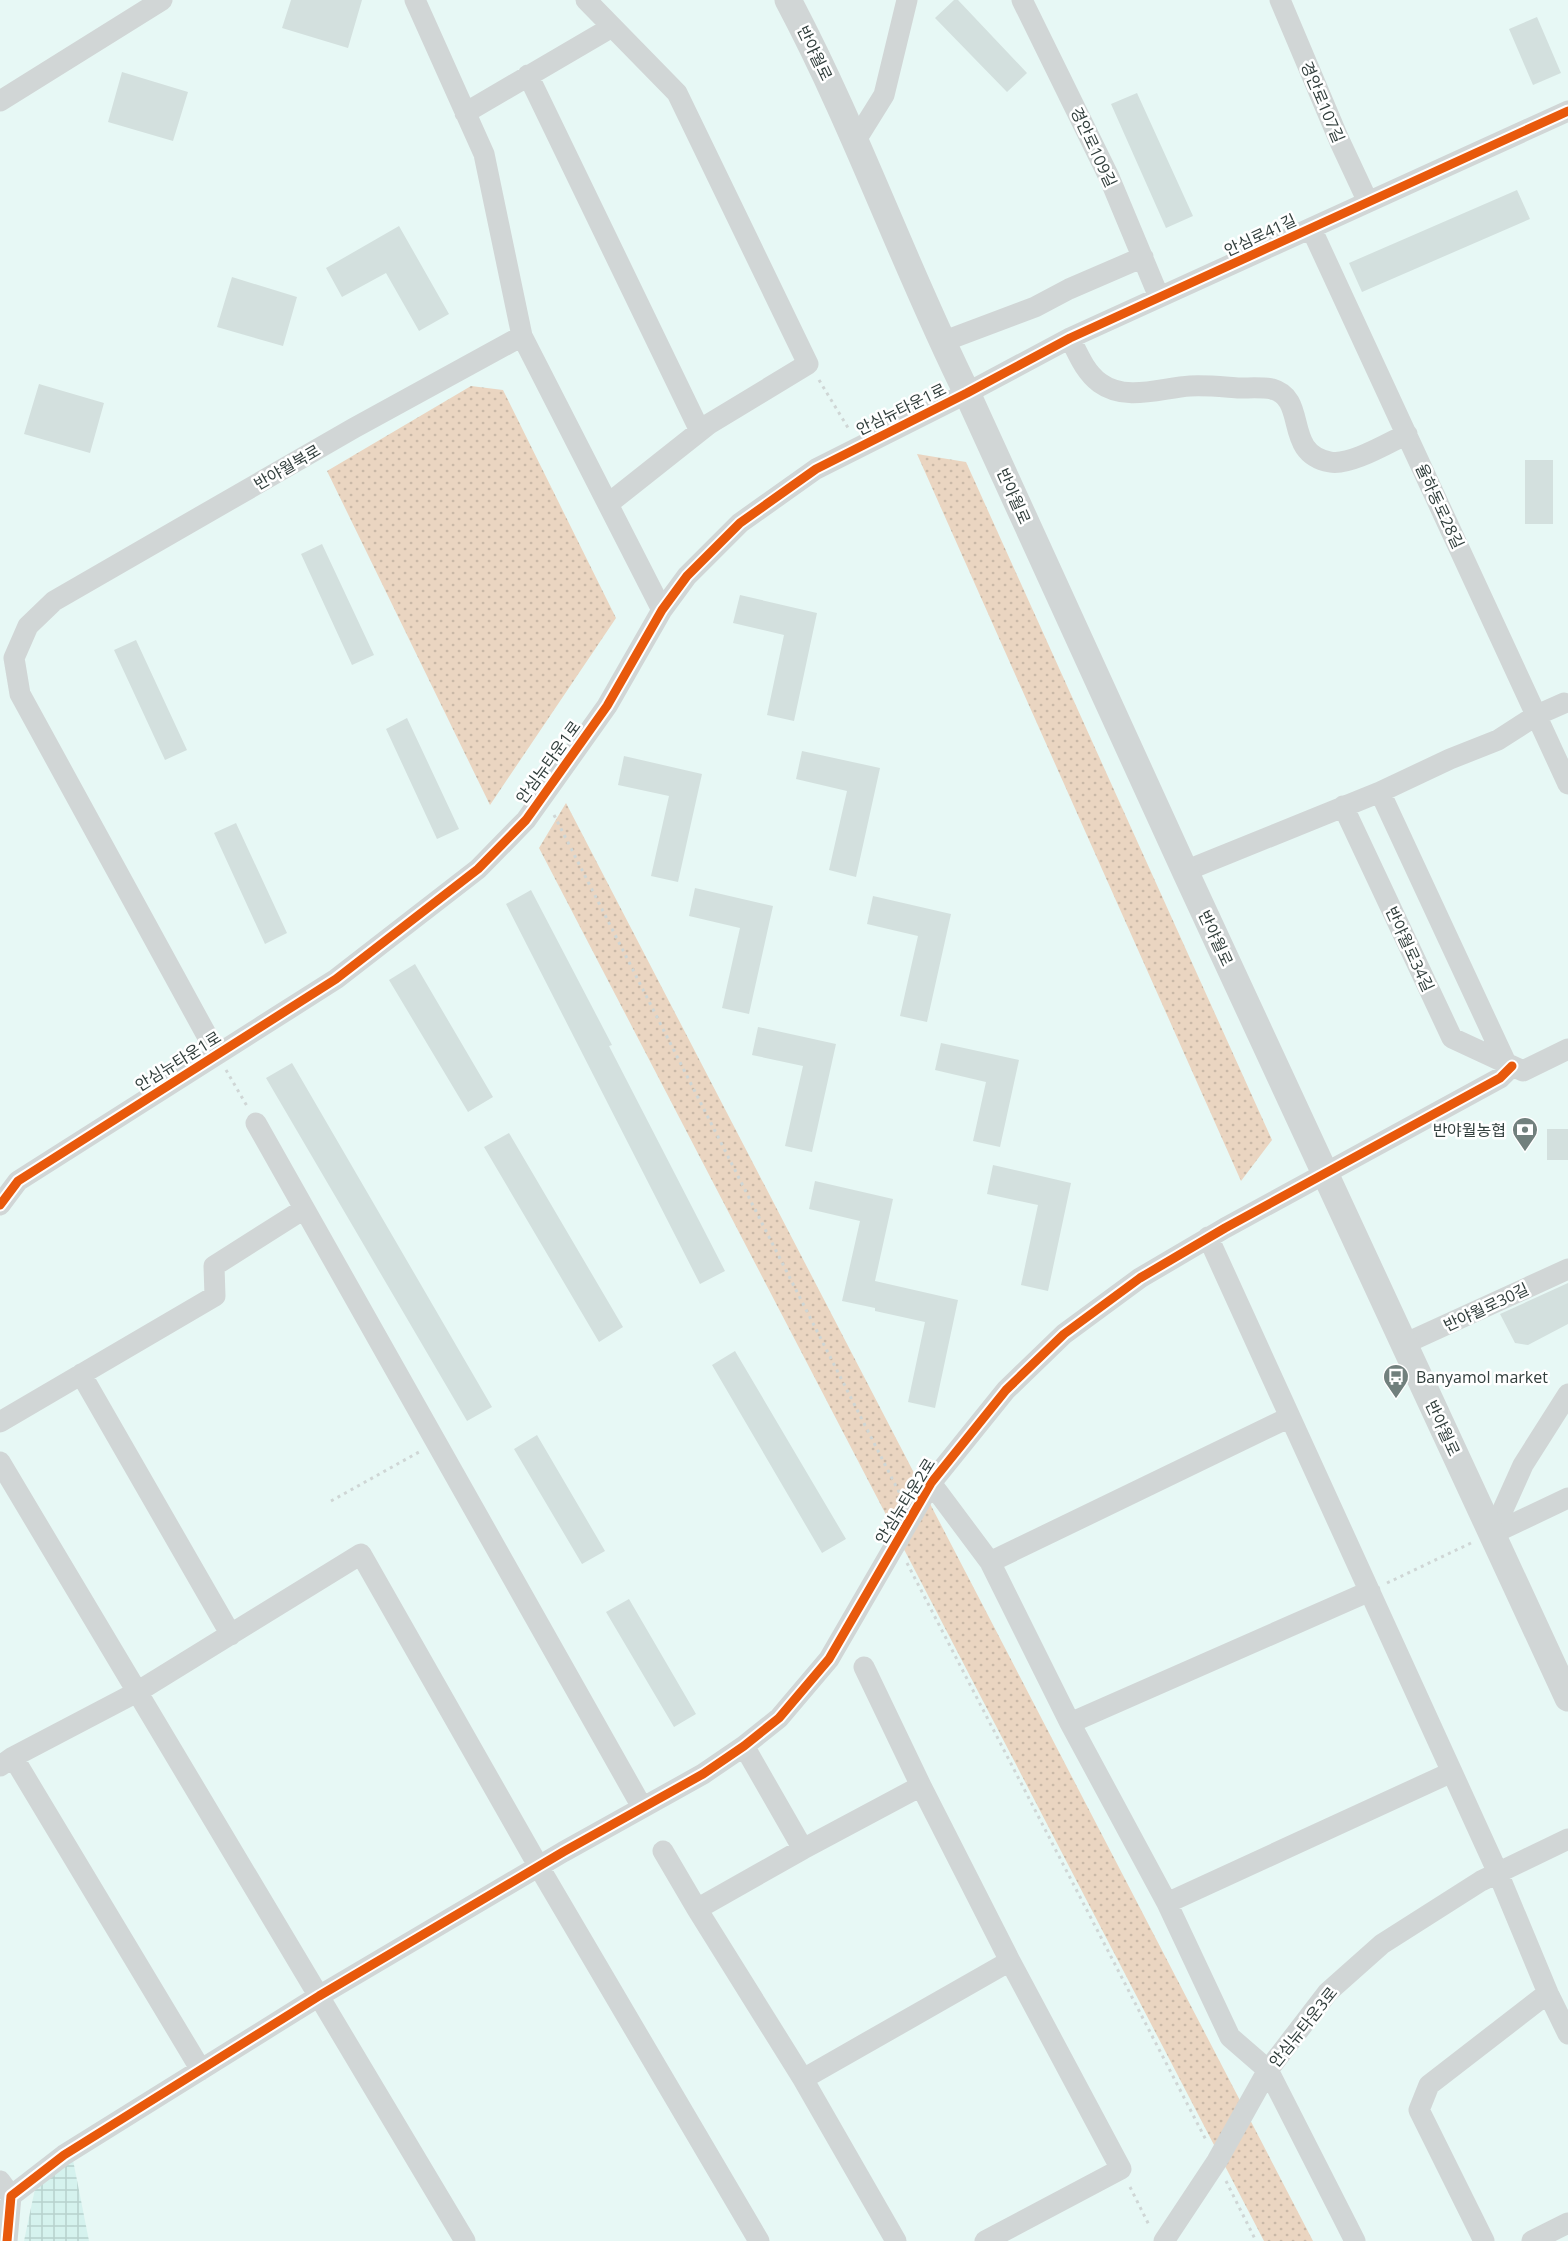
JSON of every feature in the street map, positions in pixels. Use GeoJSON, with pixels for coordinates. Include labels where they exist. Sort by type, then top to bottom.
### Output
{"type":"FeatureCollection","features":[{"type":"Feature","properties":{"kind":"main road","name":"반야월로"},"geometry":{"type":"LineString","coordinates":[[788,0],[856,140],[942,342],[1568,1698]]}},
{"type":"Feature","properties":{"kind":"street"},"geometry":{"type":"LineString","coordinates":[[0,101],[162,0]]}},
{"type":"Feature","properties":{"kind":"street"},"geometry":{"type":"LineString","coordinates":[[415,0],[484,154],[522,336],[662,610]]}},
{"type":"Feature","properties":{"kind":"street"},"geometry":{"type":"LineString","coordinates":[[586,0],[677,93],[808,364],[700,431],[608,504]]}},
{"type":"Feature","properties":{"kind":"street"},"geometry":{"type":"LineString","coordinates":[[856,140],[884,95],[907,0]]}},
{"type":"Feature","properties":{"kind":"street","name":"경안로109길"},"geometry":{"type":"LineString","coordinates":[[1022,0],[1109,177],[1159,297]]}},
{"type":"Feature","properties":{"kind":"street","name":"경안로107길"},"geometry":{"type":"LineString","coordinates":[[1280,0],[1368,202]]}},
{"type":"Feature","properties":{"kind":"street"},"geometry":{"type":"LineString","coordinates":[[465,113],[612,27]]}},
{"type":"Feature","properties":{"kind":"street"},"geometry":{"type":"LineString","coordinates":[[528,75],[700,431]]}},
{"type":"Feature","properties":{"kind":"street","name":"안심로41길"},"geometry":{"type":"LineString","coordinates":[[967,393],[1070,338],[1568,111]]}},
{"type":"Feature","properties":{"kind":"street","name":"율하동로28길"},"geometry":{"type":"LineString","coordinates":[[1311,228],[1568,784]]}},
{"type":"Feature","properties":{"kind":"street"},"geometry":{"type":"LineString","coordinates":[[942,342],[1035,307],[1069,289],[1143,257]]}},
{"type":"Feature","properties":{"kind":"street","name":"반야월북로"},"geometry":{"type":"LineString","coordinates":[[217,1054],[20,694],[14,658],[28,626],[54,601],[354,428],[522,336]]}},
{"type":"Feature","properties":{"kind":"street"},"geometry":{"type":"LineString","coordinates":[[1070,338],[1090,374],[1108,388],[1135,393],[1190,386],[1270,388],[1284,393],[1292,408],[1303,445],[1308,453],[1331,462],[1354,458],[1407,434]]}},
{"type":"Feature","properties":{"kind":"street","name":"안심뉴타운1로"},"geometry":{"type":"LineString","coordinates":[[0,1205],[18,1181],[336,979],[478,869],[526,820],[544,795],[607,706],[662,610],[687,576],[740,523],[816,468],[967,393]]}},
{"type":"Feature","properties":{"kind":"street"},"geometry":{"type":"LineString","coordinates":[[1185,871],[1380,792],[1450,759],[1498,740],[1537,715],[1564,703]]}},
{"type":"Feature","properties":{"kind":"street"},"geometry":{"type":"LineString","coordinates":[[1380,792],[1514,1066]]}},
{"type":"Feature","properties":{"kind":"street","name":"반야월로34길"},"geometry":{"type":"LineString","coordinates":[[1344,806],[1452,1038],[1514,1066]]}},
{"type":"Feature","properties":{"kind":"street","name":"안심뉴타운2로"},"geometry":{"type":"LineString","coordinates":[[6,2188],[64,2155],[319,1996],[642,1807],[703,1774],[744,1746],[779,1718],[829,1659],[931,1483],[1006,1390],[1064,1334],[1140,1278],[1500,1078],[1514,1066],[1568,1050]]}},
{"type":"Feature","properties":{"kind":"street"},"geometry":{"type":"LineString","coordinates":[[256,1123],[642,1807]]}},
{"type":"Feature","properties":{"kind":"street"},"geometry":{"type":"LineString","coordinates":[[0,1422],[215,1296],[214,1266],[304,1209]]}},
{"type":"Feature","properties":{"kind":"street"},"geometry":{"type":"LineString","coordinates":[[1209,1238],[1498,1873],[1548,1993],[1568,2034]]}},
{"type":"Feature","properties":{"kind":"street","name":"반야월로30길"},"geometry":{"type":"LineString","coordinates":[[1404,1344],[1568,1269]]}},
{"type":"Feature","properties":{"kind":"street"},"geometry":{"type":"LineString","coordinates":[[81,1374],[231,1635]]}},
{"type":"Feature","properties":{"kind":"street"},"geometry":{"type":"LineString","coordinates":[[1492,1534],[1523,1465],[1568,1394]]}},
{"type":"Feature","properties":{"kind":"street"},"geometry":{"type":"LineString","coordinates":[[990,1562],[1290,1417]]}},
{"type":"Feature","properties":{"kind":"street"},"geometry":{"type":"LineString","coordinates":[[0,1462],[465,2241]]}},
{"type":"Feature","properties":{"kind":"street"},"geometry":{"type":"LineString","coordinates":[[931,1483],[990,1562],[1070,1723],[1167,1903],[1230,2037],[1268,2070],[1354,2241]]}},
{"type":"Feature","properties":{"kind":"street"},"geometry":{"type":"LineString","coordinates":[[1492,1534],[1568,1498]]}},
{"type":"Feature","properties":{"kind":"street"},"geometry":{"type":"LineString","coordinates":[[201,2070],[7,1762],[137,1692],[361,1554],[539,1867],[759,2241]]}},
{"type":"Feature","properties":{"kind":"street"},"geometry":{"type":"LineString","coordinates":[[1070,1723],[1370,1591]]}},
{"type":"Feature","properties":{"kind":"street"},"geometry":{"type":"LineString","coordinates":[[864,1667],[921,1786],[1010,1961],[1121,2169],[1008,2236],[985,2241]]}},
{"type":"Feature","properties":{"kind":"street"},"geometry":{"type":"LineString","coordinates":[[744,1746],[802,1849]]}},
{"type":"Feature","properties":{"kind":"street"},"geometry":{"type":"LineString","coordinates":[[1167,1903],[1452,1772]]}},
{"type":"Feature","properties":{"kind":"street"},"geometry":{"type":"LineString","coordinates":[[698,1909],[802,1849],[921,1786]]}},
{"type":"Feature","properties":{"kind":"street","name":"안심뉴타운3로"},"geometry":{"type":"LineString","coordinates":[[1158,2236],[1216,2162],[1268,2070],[1328,1992],[1382,1944],[1481,1881],[1568,1839]]}},
{"type":"Feature","properties":{"kind":"street"},"geometry":{"type":"LineString","coordinates":[[663,1851],[803,2079],[896,2241]]}},
{"type":"Feature","properties":{"kind":"street"},"geometry":{"type":"LineString","coordinates":[[803,2079],[1010,1961]]}},
{"type":"Feature","properties":{"kind":"street"},"geometry":{"type":"LineString","coordinates":[[1484,2241],[1419,2110],[1430,2085],[1548,1993]]}},
{"type":"Feature","properties":{"kind":"street"},"geometry":{"type":"LineString","coordinates":[[6,2188],[7,2241]]}},
{"type":"Feature","properties":{"kind":"street"},"geometry":{"type":"LineString","coordinates":[[1532,2241],[1568,2223]]}},
{"type":"Feature","properties":{"kind":"path"},"geometry":{"type":"LineString","coordinates":[[808,364],[860,447]]}},
{"type":"Feature","properties":{"kind":"path"},"geometry":{"type":"LineString","coordinates":[[544,795],[902,1498]]}},
{"type":"Feature","properties":{"kind":"path"},"geometry":{"type":"LineString","coordinates":[[217,1054],[256,1123]]}},
{"type":"Feature","properties":{"kind":"path"},"geometry":{"type":"LineString","coordinates":[[331,1500],[436,1443]]}},
{"type":"Feature","properties":{"kind":"path"},"geometry":{"type":"LineString","coordinates":[[1370,1591],[1492,1534]]}},
{"type":"Feature","properties":{"kind":"path"},"geometry":{"type":"LineString","coordinates":[[906,1562],[1256,2241]]}},
{"type":"Feature","properties":{"kind":"path"},"geometry":{"type":"LineString","coordinates":[[1121,2169],[1158,2236]]}},
{"type":"Feature","properties":{"kind":"shaded area"},"geometry":{"type":"Polygon","coordinates":[[[471,386],[503,390],[616,618],[490,805],[327,471],[471,386]]]}},
{"type":"Feature","properties":{"kind":"shaded area"},"geometry":{"type":"Polygon","coordinates":[[[917,454],[966,462],[1272,1140],[1241,1181],[917,454]]]}},
{"type":"Feature","properties":{"kind":"shaded area"},"geometry":{"type":"Polygon","coordinates":[[[566,803],[1313,2241],[1264,2241],[539,848],[566,803]]]}},
{"type":"Feature","properties":{"kind":"shaded area"},"geometry":{"type":"Polygon","coordinates":[[[73,2160],[89,2241],[24,2241],[36,2184],[73,2160]]]}},
{"type":"Feature","properties":{"kind":"building"},"geometry":{"type":"Polygon","coordinates":[[[291,0],[362,0],[348,48],[282,28],[291,0]]]}},
{"type":"Feature","properties":{"kind":"building"},"geometry":{"type":"Polygon","coordinates":[[[954,0],[958,0],[1027,73],[1007,92],[935,18],[954,0]]]}},
{"type":"Feature","properties":{"kind":"building"},"geometry":{"type":"Polygon","coordinates":[[[1537,17],[1561,73],[1533,85],[1509,29],[1537,17]]]}},
{"type":"Feature","properties":{"kind":"building"},"geometry":{"type":"Polygon","coordinates":[[[122,72],[188,92],[173,141],[108,122],[122,72]]]}},
{"type":"Feature","properties":{"kind":"building"},"geometry":{"type":"Polygon","coordinates":[[[1137,93],[1193,216],[1166,228],[1111,104],[1137,93]]]}},
{"type":"Feature","properties":{"kind":"building"},"geometry":{"type":"Polygon","coordinates":[[[1517,190],[1530,219],[1362,292],[1349,263],[1517,190]]]}},
{"type":"Feature","properties":{"kind":"building"},"geometry":{"type":"Polygon","coordinates":[[[399,226],[449,314],[419,331],[386,273],[342,297],[326,268],[399,226]]]}},
{"type":"Feature","properties":{"kind":"building"},"geometry":{"type":"Polygon","coordinates":[[[232,277],[297,297],[283,346],[217,327],[232,277]]]}},
{"type":"Feature","properties":{"kind":"building"},"geometry":{"type":"Polygon","coordinates":[[[39,384],[104,403],[90,453],[24,434],[39,384]]]}},
{"type":"Feature","properties":{"kind":"building"},"geometry":{"type":"Polygon","coordinates":[[[1525,460],[1553,460],[1553,524],[1525,524],[1525,460]]]}},
{"type":"Feature","properties":{"kind":"building"},"geometry":{"type":"Polygon","coordinates":[[[322,544],[374,655],[352,665],[301,554],[322,544]]]}},
{"type":"Feature","properties":{"kind":"building"},"geometry":{"type":"Polygon","coordinates":[[[740,595],[817,613],[794,721],[767,715],[784,635],[733,623],[740,595]]]}},
{"type":"Feature","properties":{"kind":"building"},"geometry":{"type":"Polygon","coordinates":[[[136,640],[187,750],[165,760],[114,650],[136,640]]]}},
{"type":"Feature","properties":{"kind":"building"},"geometry":{"type":"Polygon","coordinates":[[[407,718],[459,829],[437,839],[386,729],[407,718]]]}},
{"type":"Feature","properties":{"kind":"building"},"geometry":{"type":"Polygon","coordinates":[[[802,751],[880,768],[856,877],[829,870],[847,791],[796,779],[802,751]]]}},
{"type":"Feature","properties":{"kind":"building"},"geometry":{"type":"Polygon","coordinates":[[[624,756],[702,774],[678,882],[651,876],[669,796],[618,785],[624,756]]]}},
{"type":"Feature","properties":{"kind":"building"},"geometry":{"type":"Polygon","coordinates":[[[236,823],[287,933],[265,944],[214,833],[236,823]]]}},
{"type":"Feature","properties":{"kind":"building"},"geometry":{"type":"Polygon","coordinates":[[[695,888],[773,906],[749,1014],[722,1008],[740,928],[689,916],[695,888]]]}},
{"type":"Feature","properties":{"kind":"building"},"geometry":{"type":"Polygon","coordinates":[[[531,890],[612,1045],[609,1046],[725,1271],[700,1284],[506,904],[531,890]]]}},
{"type":"Feature","properties":{"kind":"building"},"geometry":{"type":"Polygon","coordinates":[[[873,896],[951,914],[927,1022],[900,1016],[918,936],[867,924],[873,896]]]}},
{"type":"Feature","properties":{"kind":"building"},"geometry":{"type":"Polygon","coordinates":[[[415,964],[493,1097],[468,1112],[389,980],[415,964]]]}},
{"type":"Feature","properties":{"kind":"building"},"geometry":{"type":"Polygon","coordinates":[[[758,1027],[836,1044],[812,1152],[785,1146],[803,1066],[752,1055],[758,1027]]]}},
{"type":"Feature","properties":{"kind":"building"},"geometry":{"type":"Polygon","coordinates":[[[941,1043],[1019,1060],[1000,1147],[973,1141],[986,1082],[935,1070],[941,1043]]]}},
{"type":"Feature","properties":{"kind":"building"},"geometry":{"type":"Polygon","coordinates":[[[292,1063],[492,1407],[467,1421],[266,1078],[292,1063]]]}},
{"type":"Feature","properties":{"kind":"building"},"geometry":{"type":"Polygon","coordinates":[[[1547,1129],[1568,1129],[1568,1160],[1547,1160],[1547,1129]]]}},
{"type":"Feature","properties":{"kind":"building"},"geometry":{"type":"Polygon","coordinates":[[[509,1133],[623,1327],[599,1342],[484,1147],[509,1133]]]}},
{"type":"Feature","properties":{"kind":"building"},"geometry":{"type":"Polygon","coordinates":[[[993,1165],[1071,1183],[1048,1291],[1021,1285],[1038,1205],[987,1194],[993,1165]]]}},
{"type":"Feature","properties":{"kind":"building"},"geometry":{"type":"Polygon","coordinates":[[[815,1181],[893,1199],[875,1281],[958,1300],[935,1408],[908,1402],[925,1322],[842,1301],[860,1221],[809,1209],[815,1181]]]}},
{"type":"Feature","properties":{"kind":"building"},"geometry":{"type":"Polygon","coordinates":[[[1568,1283],[1568,1324],[1528,1345],[1515,1343],[1500,1314],[1568,1283]]]}},
{"type":"Feature","properties":{"kind":"building"},"geometry":{"type":"Polygon","coordinates":[[[735,1351],[846,1539],[822,1553],[712,1365],[735,1351]]]}},
{"type":"Feature","properties":{"kind":"building"},"geometry":{"type":"Polygon","coordinates":[[[537,1435],[605,1551],[582,1564],[514,1449],[537,1435]]]}},
{"type":"Feature","properties":{"kind":"building"},"geometry":{"type":"Polygon","coordinates":[[[629,1599],[696,1714],[674,1727],[606,1612],[629,1599]]]}},
{"type":"Feature","properties":{"kind":"cycle path"},"geometry":{"type":"LineString","coordinates":[[0,1205],[18,1181],[336,979],[478,869],[526,820],[607,706],[662,610],[687,576],[740,523],[816,469],[1070,338],[1568,111]]}},
{"type":"Feature","properties":{"kind":"cycle path"},"geometry":{"type":"LineString","coordinates":[[7,2241],[11,2196],[64,2155],[319,1996],[563,1852],[703,1774],[779,1718],[829,1659],[931,1483],[1006,1390],[1064,1334],[1140,1278],[1225,1228],[1500,1078],[1512,1066]]}},
{"type":"Feature","properties":{"kind":"place","name":"반야월농협"},"geometry":{"type":"Point","coordinates":[1525,1153]}},
{"type":"Feature","properties":{"kind":"place","name":"Banyamol market"},"geometry":{"type":"Point","coordinates":[1396,1400]}}]}
